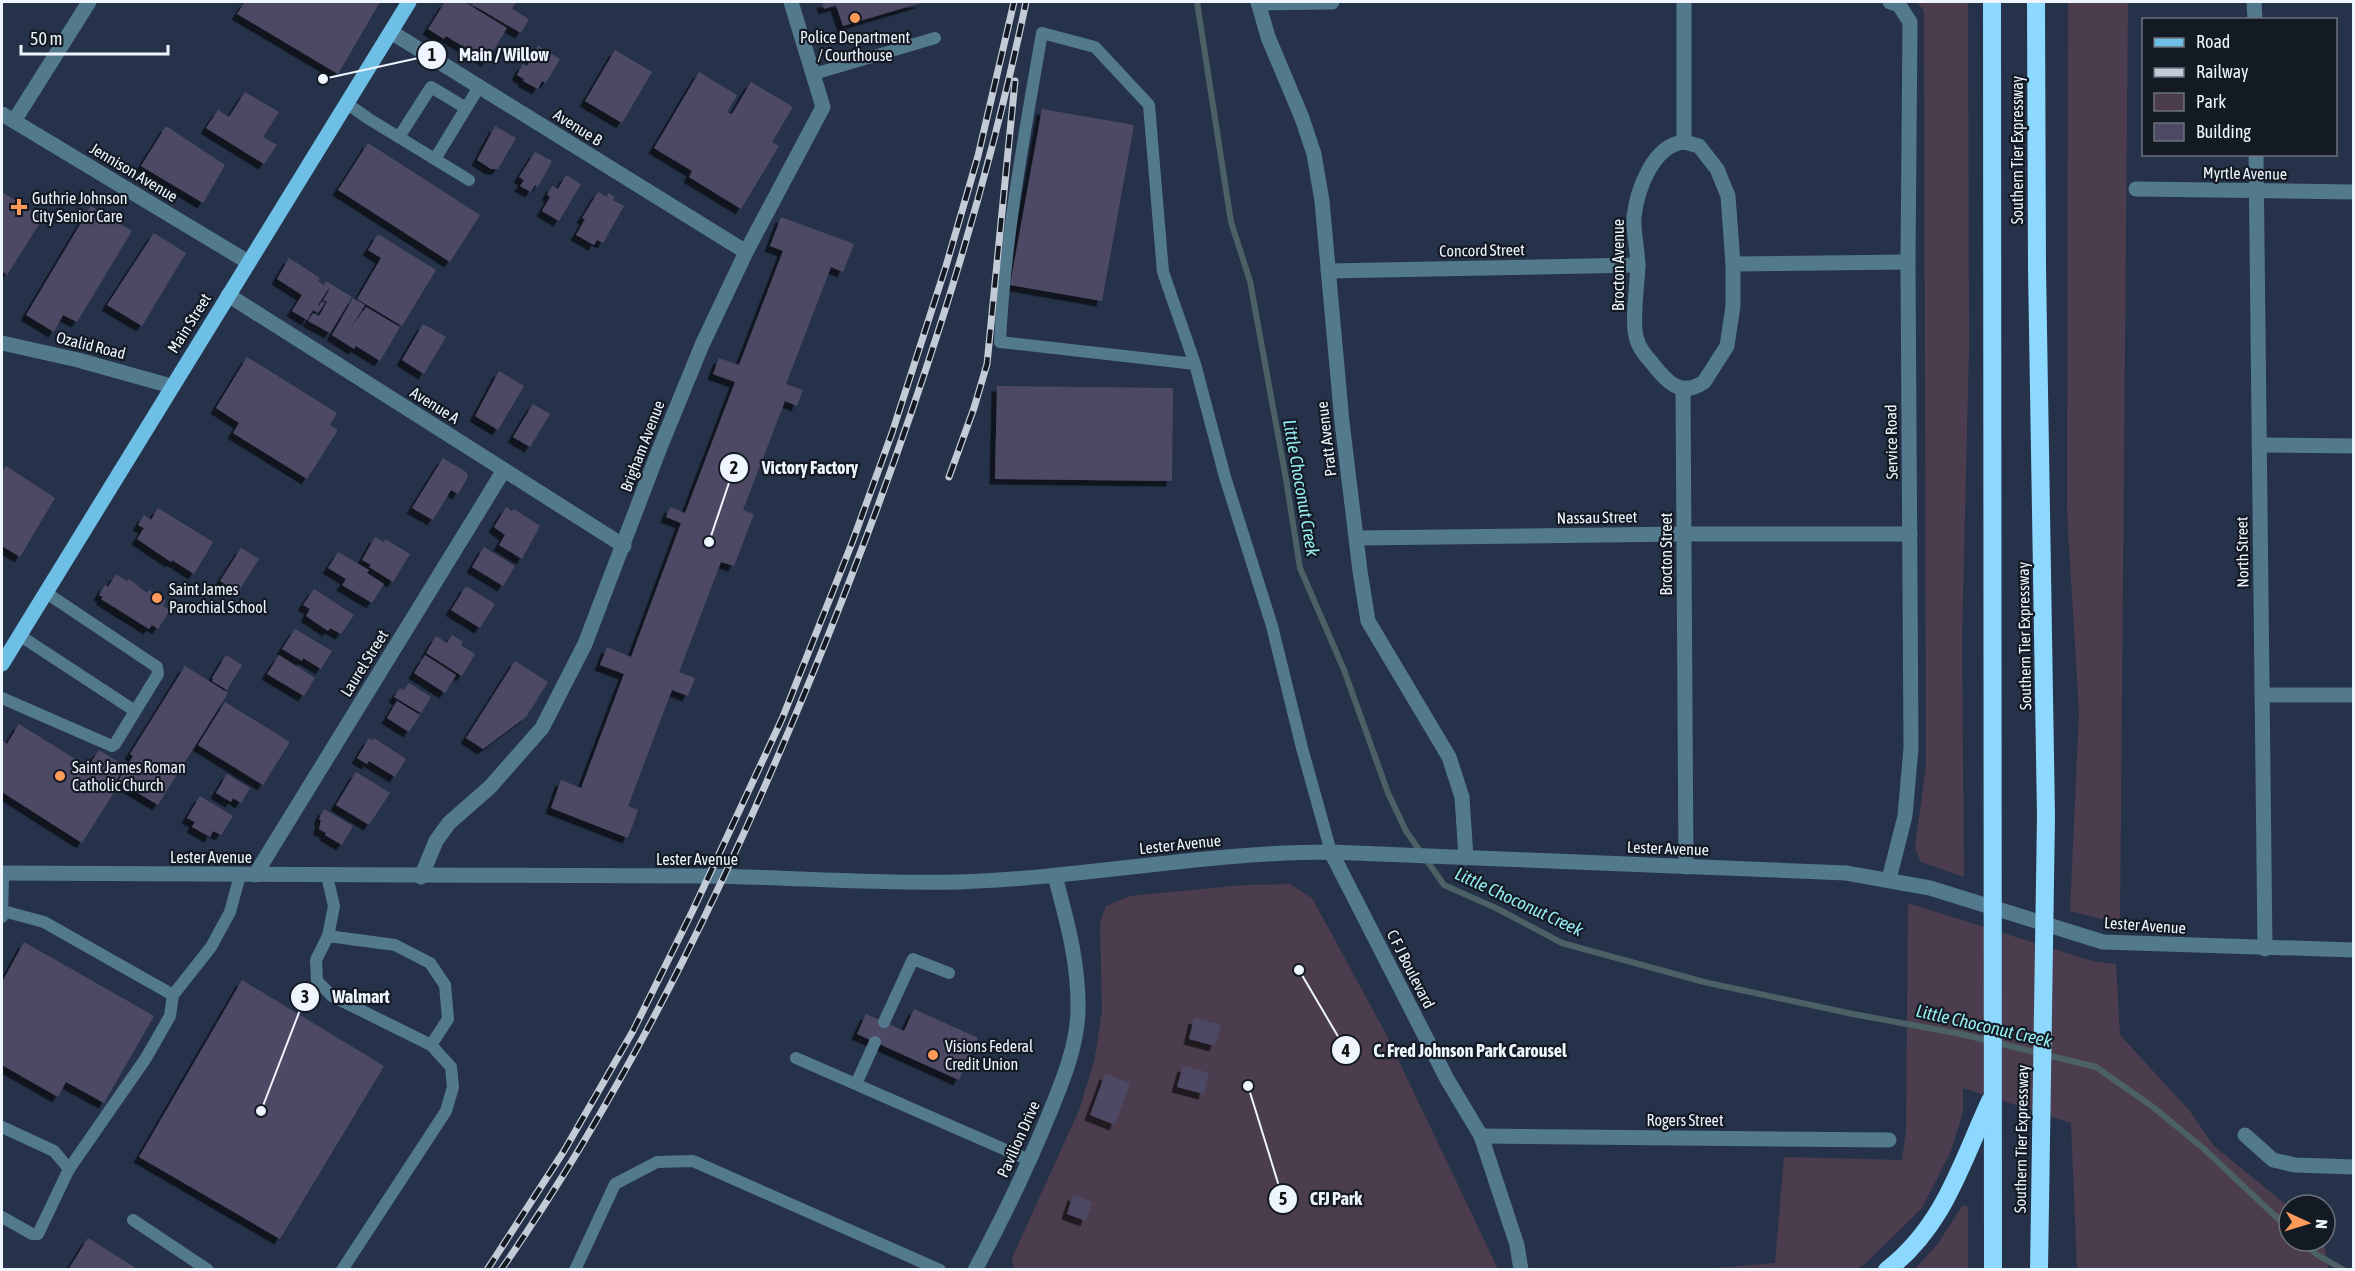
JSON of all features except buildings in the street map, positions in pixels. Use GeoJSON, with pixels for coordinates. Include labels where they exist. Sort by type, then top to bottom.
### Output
{"type":"FeatureCollection","features":[{"type":"Feature","properties":{"kind":"highway","name":"Southern Tier Expressway"},"geometry":{"type":"LineString","coordinates":[[1992,2],[1993,1269]]}},
{"type":"Feature","properties":{"kind":"highway","name":"Southern Tier Expressway"},"geometry":{"type":"LineString","coordinates":[[2036,2],[2037,258],[2046,817],[2039,1269]]}},
{"type":"Feature","properties":{"kind":"highway"},"geometry":{"type":"LineString","coordinates":[[1887,1269],[1913,1245],[1947,1199],[1992,1097]]}},
{"type":"Feature","properties":{"kind":"highway"},"geometry":{"type":"LineString","coordinates":[[2039,1184],[2047,1269]]}},
{"type":"Feature","properties":{"kind":"main road","name":"Main Street"},"geometry":{"type":"LineString","coordinates":[[2,664],[409,2]]}},
{"type":"Feature","properties":{"kind":"street"},"geometry":{"type":"LineString","coordinates":[[8,118],[89,2]]}},
{"type":"Feature","properties":{"kind":"street","name":"Brigham Avenue"},"geometry":{"type":"LineString","coordinates":[[421,877],[436,841],[450,823],[490,787],[542,728],[585,644],[702,345],[746,252],[823,107],[791,2]]}},
{"type":"Feature","properties":{"kind":"street"},"geometry":{"type":"LineString","coordinates":[[1258,2],[1332,2]]}},
{"type":"Feature","properties":{"kind":"street","name":"Pratt Avenue"},"geometry":{"type":"LineString","coordinates":[[1258,2],[1268,37],[1302,118],[1314,154],[1322,201],[1342,422],[1368,621],[1449,757],[1462,797],[1460,857]]}},
{"type":"Feature","properties":{"kind":"street"},"geometry":{"type":"LineString","coordinates":[[1683,389],[1699,386],[1704,382],[1727,346],[1733,306],[1733,264],[1728,195],[1717,169],[1699,146],[1684,142],[1684,2]]}},
{"type":"Feature","properties":{"kind":"street"},"geometry":{"type":"LineString","coordinates":[[2254,2],[2254,18]]}},
{"type":"Feature","properties":{"kind":"street","name":"Service Road"},"geometry":{"type":"LineString","coordinates":[[1889,879],[1905,816],[1911,748],[1908,262],[1910,22],[1894,3]]}},
{"type":"Feature","properties":{"kind":"street","name":"Avenue B"},"geometry":{"type":"LineString","coordinates":[[391,32],[746,252]]}},
{"type":"Feature","properties":{"kind":"street","name":"Jennison Avenue"},"geometry":{"type":"LineString","coordinates":[[8,118],[248,262]]}},
{"type":"Feature","properties":{"kind":"street","name":"Brocton Avenue"},"geometry":{"type":"LineString","coordinates":[[1683,389],[1666,382],[1640,348],[1635,334],[1638,265],[1634,217],[1643,180],[1656,160],[1675,143],[1684,142]]}},
{"type":"Feature","properties":{"kind":"street","name":"North Street"},"geometry":{"type":"LineString","coordinates":[[2256,156],[2265,949]]}},
{"type":"Feature","properties":{"kind":"street","name":"Myrtle Avenue"},"geometry":{"type":"LineString","coordinates":[[2136,189],[2354,192]]}},
{"type":"Feature","properties":{"kind":"street"},"geometry":{"type":"LineString","coordinates":[[1733,264],[1908,262]]}},
{"type":"Feature","properties":{"kind":"street","name":"Concord Street"},"geometry":{"type":"LineString","coordinates":[[1328,271],[1638,265]]}},
{"type":"Feature","properties":{"kind":"street","name":"Avenue A"},"geometry":{"type":"LineString","coordinates":[[228,295],[624,546]]}},
{"type":"Feature","properties":{"kind":"street","name":"Ozalid Road"},"geometry":{"type":"LineString","coordinates":[[2,343],[78,360],[171,386]]}},
{"type":"Feature","properties":{"kind":"street","name":"Brocton Street"},"geometry":{"type":"LineString","coordinates":[[1683,389],[1686,867]]}},
{"type":"Feature","properties":{"kind":"street"},"geometry":{"type":"LineString","coordinates":[[2259,445],[2354,446]]}},
{"type":"Feature","properties":{"kind":"street","name":"Laurel Street"},"geometry":{"type":"LineString","coordinates":[[248,875],[504,470]]}},
{"type":"Feature","properties":{"kind":"street","name":"Nassau Street"},"geometry":{"type":"LineString","coordinates":[[1357,538],[1910,534]]}},
{"type":"Feature","properties":{"kind":"street"},"geometry":{"type":"LineString","coordinates":[[2262,695],[2354,695]]}},
{"type":"Feature","properties":{"kind":"street","name":"Lester Avenue"},"geometry":{"type":"LineString","coordinates":[[2,873],[736,877],[832,881],[958,882],[1054,876],[1274,852],[1331,852],[1846,873],[1930,888],[2103,942],[2265,949],[2354,950]]}},
{"type":"Feature","properties":{"kind":"street","name":"C F J Boulevard"},"geometry":{"type":"LineString","coordinates":[[1331,852],[1447,1079],[1481,1137],[1517,1245],[1521,1269]]}},
{"type":"Feature","properties":{"kind":"street","name":"Pavilion Drive"},"geometry":{"type":"LineString","coordinates":[[975,1269],[998,1228],[1068,1068],[1078,1012],[1074,946],[1054,876]]}},
{"type":"Feature","properties":{"kind":"street"},"geometry":{"type":"LineString","coordinates":[[2245,1135],[2273,1160],[2295,1165],[2354,1167]]}},
{"type":"Feature","properties":{"kind":"street","name":"Rogers Street"},"geometry":{"type":"LineString","coordinates":[[1481,1137],[1889,1140]]}},
{"type":"Feature","properties":{"kind":"lane"},"geometry":{"type":"LineString","coordinates":[[1195,364],[1000,342],[1003,289],[1016,177],[1042,33],[1095,47],[1149,105],[1163,272],[1195,364],[1225,477],[1272,626],[1331,852]]}},
{"type":"Feature","properties":{"kind":"lane"},"geometry":{"type":"LineString","coordinates":[[814,74],[935,38]]}},
{"type":"Feature","properties":{"kind":"lane"},"geometry":{"type":"LineString","coordinates":[[399,137],[431,87],[466,108]]}},
{"type":"Feature","properties":{"kind":"lane"},"geometry":{"type":"LineString","coordinates":[[435,159],[479,87]]}},
{"type":"Feature","properties":{"kind":"lane"},"geometry":{"type":"LineString","coordinates":[[346,103],[469,180]]}},
{"type":"Feature","properties":{"kind":"lane"},"geometry":{"type":"LineString","coordinates":[[2,698],[112,746],[158,674],[157,667],[45,592]]}},
{"type":"Feature","properties":{"kind":"lane"},"geometry":{"type":"LineString","coordinates":[[19,635],[135,711]]}},
{"type":"Feature","properties":{"kind":"lane"},"geometry":{"type":"LineString","coordinates":[[2,873],[2,915],[44,922],[173,995]]}},
{"type":"Feature","properties":{"kind":"lane"},"geometry":{"type":"LineString","coordinates":[[2,1217],[24,1230],[38,1234],[69,1168],[146,1058],[170,1016],[173,995],[211,947],[248,875]]}},
{"type":"Feature","properties":{"kind":"lane"},"geometry":{"type":"LineString","coordinates":[[327,876],[334,906],[328,936],[316,960],[317,981],[332,996],[431,1045],[451,1067],[453,1088],[446,1111],[342,1269]]}},
{"type":"Feature","properties":{"kind":"lane"},"geometry":{"type":"LineString","coordinates":[[328,936],[395,945],[430,963],[445,985],[448,1019],[431,1045]]}},
{"type":"Feature","properties":{"kind":"lane"},"geometry":{"type":"LineString","coordinates":[[884,1022],[913,959],[949,973]]}},
{"type":"Feature","properties":{"kind":"lane"},"geometry":{"type":"LineString","coordinates":[[856,1084],[875,1042]]}},
{"type":"Feature","properties":{"kind":"lane"},"geometry":{"type":"LineString","coordinates":[[796,1058],[1029,1160]]}},
{"type":"Feature","properties":{"kind":"lane"},"geometry":{"type":"LineString","coordinates":[[2,1127],[54,1151],[69,1168]]}},
{"type":"Feature","properties":{"kind":"lane"},"geometry":{"type":"LineString","coordinates":[[575,1269],[615,1184],[657,1162],[693,1161],[940,1269]]}},
{"type":"Feature","properties":{"kind":"lane"},"geometry":{"type":"LineString","coordinates":[[133,1220],[208,1269]]}},
{"type":"Feature","properties":{"kind":"green space"},"geometry":{"type":"Polygon","coordinates":[[[1917,2],[1968,2],[1969,348],[1962,640],[1964,877],[1921,862],[1915,848],[1926,765],[1924,11],[1917,2]]]}},
{"type":"Feature","properties":{"kind":"green space"},"geometry":{"type":"Polygon","coordinates":[[[2068,2],[2128,2],[2120,924],[2070,911],[2079,713],[2067,512],[2068,2]]]}},
{"type":"Feature","properties":{"kind":"green space"},"geometry":{"type":"Polygon","coordinates":[[[1290,884],[1312,898],[1386,1034],[1498,1269],[1014,1270],[1012,1258],[1079,1110],[1094,1062],[1102,1012],[1100,923],[1106,906],[1130,896],[1243,885],[1290,884]]]}},
{"type":"Feature","properties":{"kind":"green space"},"geometry":{"type":"Polygon","coordinates":[[[1908,903],[2092,961],[2116,964],[2120,1035],[2189,1110],[2214,1146],[2277,1197],[2277,1253],[2326,1253],[2328,1269],[2077,1269],[2071,1123],[1963,1088],[1963,1112],[1951,1151],[1922,1208],[1856,1270],[1691,1270],[1775,1263],[1784,1157],[1902,1160],[1906,1131],[1908,903]]]}},
{"type":"Feature","properties":{"kind":"green space"},"geometry":{"type":"Polygon","coordinates":[[[1963,1205],[1968,1207],[1968,1269],[1915,1269],[1937,1245],[1963,1205]]]}},
{"type":"Feature","properties":{"kind":"waterway","name":"Little Choconut Creek"},"geometry":{"type":"LineString","coordinates":[[1197,2],[1231,222],[1250,281],[1300,568],[1344,670],[1388,793],[1406,831],[1444,885],[1498,909],[1562,943],[1704,982],[1853,1014],[1961,1034],[2096,1067],[2153,1107],[2203,1148],[2277,1218]]}},
{"type":"Feature","properties":{"kind":"waterway","name":"Little Choconut Creek"},"geometry":{"type":"LineString","coordinates":[[2315,1253],[2344,1270]]}},
{"type":"Feature","properties":{"kind":"railway"},"geometry":{"type":"LineString","coordinates":[[487,1270],[564,1151],[633,1031],[692,912],[782,719],[852,543],[892,433],[946,266],[978,156],[1014,2]]}},
{"type":"Feature","properties":{"kind":"railway"},"geometry":{"type":"LineString","coordinates":[[501,1270],[550,1196],[641,1042],[721,882],[794,719],[887,481],[941,323],[988,164],[1026,2]]}},
{"type":"Feature","properties":{"kind":"railway"},"geometry":{"type":"LineString","coordinates":[[949,477],[987,364],[1015,81]]}},
{"type":"Feature","properties":{"kind":"place","name":"Police Department / Courthouse"},"geometry":{"type":"Point","coordinates":[855,18]}},
{"type":"Feature","properties":{"kind":"place","name":"Main / Willow"},"geometry":{"type":"Point","coordinates":[323,79]}},
{"type":"Feature","properties":{"kind":"place","name":"Guthrie Johnson City Senior Care"},"geometry":{"type":"Point","coordinates":[19,207]}},
{"type":"Feature","properties":{"kind":"place","name":"Victory Factory"},"geometry":{"type":"Point","coordinates":[709,542]}},
{"type":"Feature","properties":{"kind":"place","name":"Saint James Parochial School"},"geometry":{"type":"Point","coordinates":[157,598]}},
{"type":"Feature","properties":{"kind":"place","name":"Saint James Roman Catholic Church"},"geometry":{"type":"Point","coordinates":[60,776]}},
{"type":"Feature","properties":{"kind":"place","name":"C. Fred Johnson Park Carousel"},"geometry":{"type":"Point","coordinates":[1299,970]}},
{"type":"Feature","properties":{"kind":"place","name":"Visions Federal Credit Union"},"geometry":{"type":"Point","coordinates":[933,1055]}},
{"type":"Feature","properties":{"kind":"place","name":"CFJ Park"},"geometry":{"type":"Point","coordinates":[1248,1086]}},
{"type":"Feature","properties":{"kind":"place","name":"Walmart"},"geometry":{"type":"Point","coordinates":[261,1111]}}]}
